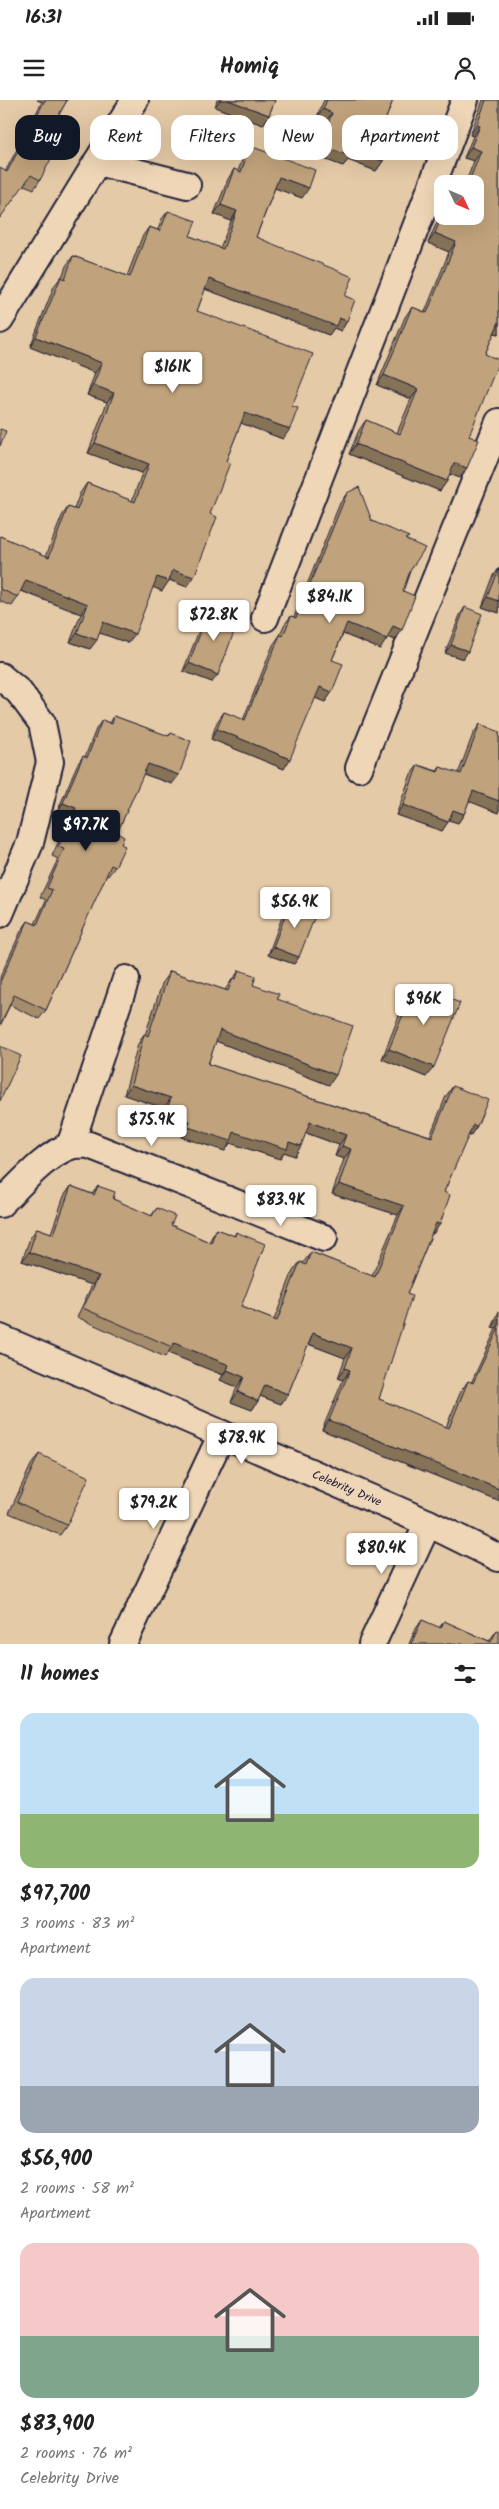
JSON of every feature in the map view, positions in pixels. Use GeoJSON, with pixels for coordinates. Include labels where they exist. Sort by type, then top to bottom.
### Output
{"type":"FeatureCollection","features":[{"type":"Feature","properties":{"kind":"street"},"geometry":{"type":"LineString","coordinates":[[0,320],[135,100]]}},
{"type":"Feature","properties":{"kind":"street"},"geometry":{"type":"LineString","coordinates":[[265,618],[465,100]]}},
{"type":"Feature","properties":{"kind":"street"},"geometry":{"type":"LineString","coordinates":[[97,162],[187,185]]}},
{"type":"Feature","properties":{"kind":"street"},"geometry":{"type":"LineString","coordinates":[[359,768],[499,422]]}},
{"type":"Feature","properties":{"kind":"street"},"geometry":{"type":"LineString","coordinates":[[0,676],[19,692],[42,723],[50,762],[30,843],[0,914]]}},
{"type":"Feature","properties":{"kind":"street"},"geometry":{"type":"LineString","coordinates":[[70,1146],[126,979]]}},
{"type":"Feature","properties":{"kind":"street"},"geometry":{"type":"LineString","coordinates":[[0,1204],[38,1168],[70,1146],[89,1144],[324,1238]]}},
{"type":"Feature","properties":{"kind":"street","name":"Celebrity Drive"},"geometry":{"type":"LineString","coordinates":[[0,1338],[428,1523],[499,1558]]}},
{"type":"Feature","properties":{"kind":"street"},"geometry":{"type":"LineString","coordinates":[[123,1644],[222,1434]]}},
{"type":"Feature","properties":{"kind":"street"},"geometry":{"type":"LineString","coordinates":[[372,1644],[428,1523]]}},
{"type":"Feature","properties":{"kind":"building"},"geometry":{"type":"Polygon","coordinates":[[[45,100],[67,100],[59,115],[37,115],[45,100]]]}},
{"type":"Feature","properties":{"kind":"building"},"geometry":{"type":"Polygon","coordinates":[[[228,100],[275,100],[269,115],[228,100]]]}},
{"type":"Feature","properties":{"kind":"building"},"geometry":{"type":"Polygon","coordinates":[[[327,100],[393,100],[387,115],[342,115],[342,153],[332,149],[332,113],[323,109],[327,100]]]}},
{"type":"Feature","properties":{"kind":"building"},"geometry":{"type":"Polygon","coordinates":[[[486,100],[499,100],[499,322],[485,354],[499,361],[469,436],[479,440],[467,468],[454,463],[447,481],[356,444],[366,420],[400,434],[418,389],[384,375],[412,307],[427,313],[456,242],[435,233],[438,225],[484,225],[484,175],[472,175],[481,151],[471,147],[480,126],[477,125],[486,100]]]}},
{"type":"Feature","properties":{"kind":"building"},"geometry":{"type":"Polygon","coordinates":[[[254,147],[264,151],[264,160],[288,160],[315,170],[309,188],[279,177],[256,237],[353,277],[345,296],[355,300],[347,321],[339,318],[336,326],[209,279],[197,311],[313,354],[292,406],[298,408],[290,429],[245,413],[226,461],[230,463],[210,514],[217,517],[194,577],[173,570],[169,581],[157,577],[135,634],[103,622],[97,640],[77,633],[88,604],[26,580],[18,597],[0,589],[0,536],[49,557],[68,507],[77,510],[87,483],[135,502],[149,464],[95,443],[114,393],[93,385],[102,363],[36,337],[61,277],[65,279],[73,256],[130,277],[149,227],[160,231],[168,211],[196,221],[190,236],[223,249],[237,211],[221,205],[234,169],[241,172],[245,160],[254,160],[254,147]]]}},
{"type":"Feature","properties":{"kind":"building"},"geometry":{"type":"Polygon","coordinates":[[[15,157],[15,160],[50,160],[40,180],[31,175],[0,218],[0,168],[7,172],[15,157]]]}},
{"type":"Feature","properties":{"kind":"building"},"geometry":{"type":"Polygon","coordinates":[[[0,429],[6,431],[0,446],[0,429]]]}},
{"type":"Feature","properties":{"kind":"building"},"geometry":{"type":"Polygon","coordinates":[[[359,487],[372,521],[409,537],[405,539],[425,548],[410,571],[403,591],[415,596],[402,630],[393,626],[387,639],[347,623],[332,660],[343,664],[332,692],[320,687],[290,759],[217,729],[224,712],[245,720],[280,635],[283,636],[291,616],[296,618],[347,493],[359,487]]]}},
{"type":"Feature","properties":{"kind":"building"},"geometry":{"type":"Polygon","coordinates":[[[499,569],[499,601],[488,597],[499,569]]]}},
{"type":"Feature","properties":{"kind":"building"},"geometry":{"type":"Polygon","coordinates":[[[465,607],[482,614],[468,651],[451,645],[465,607]]]}},
{"type":"Feature","properties":{"kind":"building"},"geometry":{"type":"Polygon","coordinates":[[[209,610],[238,621],[218,675],[189,663],[209,610]]]}},
{"type":"Feature","properties":{"kind":"building"},"geometry":{"type":"Polygon","coordinates":[[[114,716],[169,736],[171,733],[191,741],[179,775],[148,764],[117,833],[124,837],[121,844],[125,846],[115,867],[111,865],[46,1010],[14,995],[0,1026],[0,982],[28,921],[37,925],[52,890],[47,888],[64,849],[58,847],[76,808],[63,803],[83,756],[87,758],[102,720],[112,724],[114,716]]]}},
{"type":"Feature","properties":{"kind":"building"},"geometry":{"type":"Polygon","coordinates":[[[480,724],[499,732],[499,801],[473,791],[464,814],[453,810],[448,822],[403,805],[418,765],[438,772],[440,767],[461,774],[480,724]]]}},
{"type":"Feature","properties":{"kind":"building"},"geometry":{"type":"Polygon","coordinates":[[[291,901],[317,911],[299,957],[273,947],[291,901]]]}},
{"type":"Feature","properties":{"kind":"building"},"geometry":{"type":"Polygon","coordinates":[[[239,970],[256,976],[253,985],[279,994],[277,999],[353,1026],[336,1075],[220,1030],[208,1064],[432,1137],[453,1086],[488,1100],[477,1126],[473,1125],[444,1192],[450,1195],[440,1224],[436,1223],[407,1294],[412,1296],[379,1399],[449,1428],[468,1381],[473,1383],[499,1328],[499,1489],[329,1420],[350,1370],[345,1368],[352,1348],[313,1333],[288,1394],[265,1385],[258,1401],[238,1392],[244,1377],[227,1370],[229,1365],[174,1343],[172,1347],[83,1308],[99,1276],[29,1252],[37,1228],[54,1234],[71,1186],[94,1195],[98,1186],[115,1192],[113,1199],[152,1216],[157,1208],[175,1216],[171,1225],[211,1243],[216,1229],[235,1236],[236,1232],[265,1244],[241,1307],[277,1321],[300,1262],[306,1265],[311,1252],[375,1277],[404,1206],[339,1184],[351,1149],[342,1146],[346,1135],[310,1122],[301,1146],[289,1142],[287,1149],[234,1132],[231,1141],[188,1127],[190,1121],[166,1112],[171,1098],[131,1085],[144,1034],[148,1036],[170,971],[228,991],[233,978],[236,979],[239,970]]]}},
{"type":"Feature","properties":{"kind":"building"},"geometry":{"type":"Polygon","coordinates":[[[415,985],[460,1003],[434,1067],[389,1049],[415,985]]]}},
{"type":"Feature","properties":{"kind":"building"},"geometry":{"type":"Polygon","coordinates":[[[0,1046],[21,1056],[0,1101],[0,1046]]]}},
{"type":"Feature","properties":{"kind":"building"},"geometry":{"type":"Polygon","coordinates":[[[39,1454],[89,1477],[67,1525],[17,1502],[39,1454]]]}},
{"type":"Feature","properties":{"kind":"building"},"geometry":{"type":"Polygon","coordinates":[[[422,1620],[441,1628],[444,1621],[491,1642],[497,1630],[499,1631],[499,1644],[411,1644],[422,1620]]]}}]}
